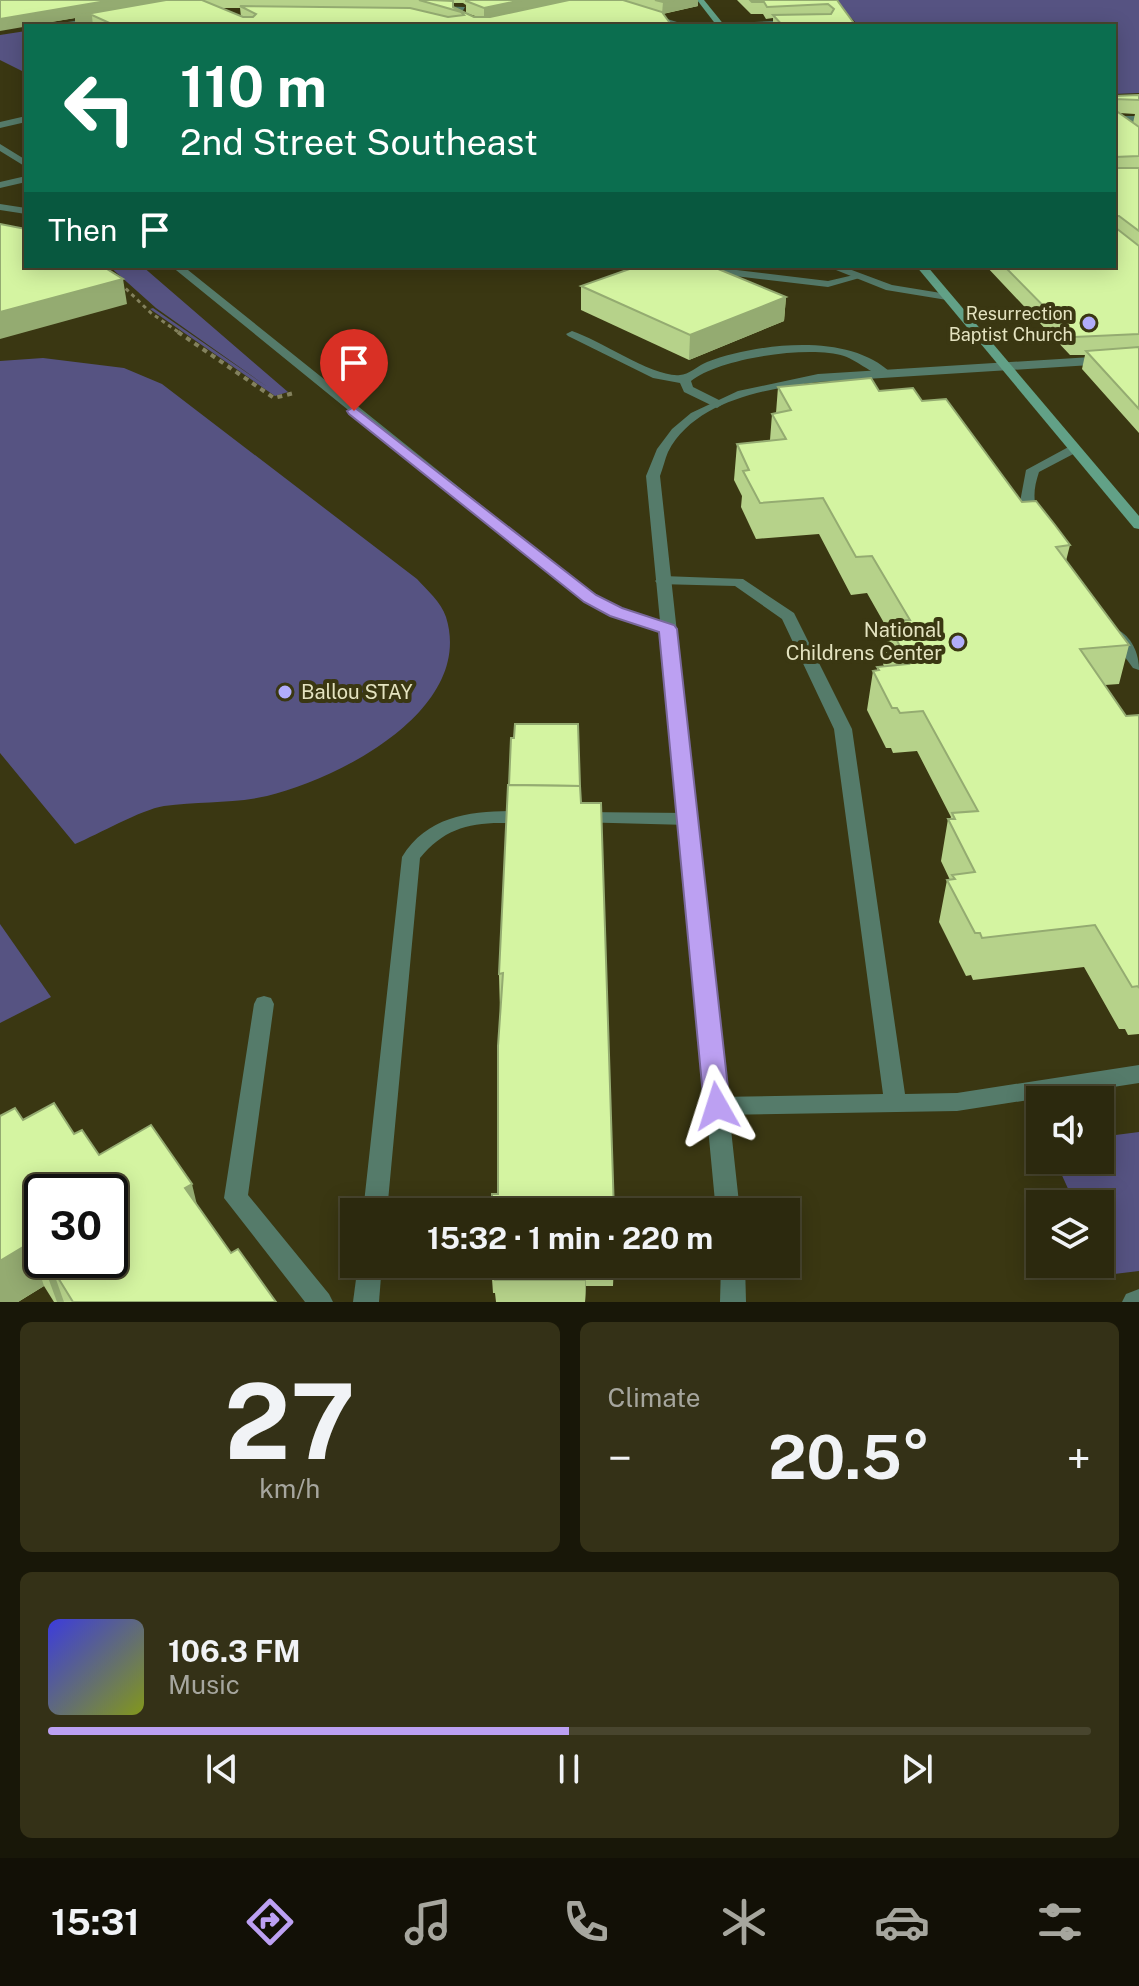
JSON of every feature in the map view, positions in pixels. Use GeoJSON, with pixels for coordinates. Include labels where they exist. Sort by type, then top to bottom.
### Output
{"type":"FeatureCollection","features":[{"type":"Feature","properties":{"kind":"main road"},"geometry":{"type":"LineString","coordinates":[[700,0],[719,24]]}},
{"type":"Feature","properties":{"kind":"main road"},"geometry":{"type":"LineString","coordinates":[[923,268],[1139,525]]}},
{"type":"Feature","properties":{"kind":"street"},"geometry":{"type":"LineString","coordinates":[[419,8],[463,8],[457,15],[480,24]]}},
{"type":"Feature","properties":{"kind":"street"},"geometry":{"type":"LineString","coordinates":[[642,13],[679,24]]}},
{"type":"Feature","properties":{"kind":"street"},"geometry":{"type":"LineString","coordinates":[[66,24],[99,18]]}},
{"type":"Feature","properties":{"kind":"street"},"geometry":{"type":"LineString","coordinates":[[740,24],[800,21]]}},
{"type":"Feature","properties":{"kind":"street"},"geometry":{"type":"LineString","coordinates":[[0,125],[24,119]]}},
{"type":"Feature","properties":{"kind":"street"},"geometry":{"type":"LineString","coordinates":[[1116,119],[1139,119]]}},
{"type":"Feature","properties":{"kind":"street"},"geometry":{"type":"LineString","coordinates":[[1116,120],[1127,129]]}},
{"type":"Feature","properties":{"kind":"street"},"geometry":{"type":"LineString","coordinates":[[0,147],[24,163]]}},
{"type":"Feature","properties":{"kind":"street"},"geometry":{"type":"LineString","coordinates":[[0,185],[24,179]]}},
{"type":"Feature","properties":{"kind":"street"},"geometry":{"type":"LineString","coordinates":[[0,207],[24,211]]}},
{"type":"Feature","properties":{"kind":"street"},"geometry":{"type":"LineString","coordinates":[[178,268],[576,588],[616,612],[668,629]]}},
{"type":"Feature","properties":{"kind":"street"},"geometry":{"type":"LineString","coordinates":[[693,268],[828,284],[858,277]]}},
{"type":"Feature","properties":{"kind":"street"},"geometry":{"type":"LineString","coordinates":[[836,268],[902,291],[947,297]]}},
{"type":"Feature","properties":{"kind":"street"},"geometry":{"type":"LineString","coordinates":[[572,334],[657,375],[685,380]]}},
{"type":"Feature","properties":{"kind":"street"},"geometry":{"type":"LineString","coordinates":[[685,380],[699,367],[752,355],[813,349],[853,355],[885,373]]}},
{"type":"Feature","properties":{"kind":"street"},"geometry":{"type":"LineString","coordinates":[[727,1198],[663,581],[653,476],[656,460],[675,432],[717,404],[782,384],[885,373],[1139,358]]}},
{"type":"Feature","properties":{"kind":"street"},"geometry":{"type":"LineString","coordinates":[[685,380],[688,389],[717,404]]}},
{"type":"Feature","properties":{"kind":"street"},"geometry":{"type":"LineString","coordinates":[[1045,535],[1027,510],[1026,490],[1033,470],[1074,448]]}},
{"type":"Feature","properties":{"kind":"street"},"geometry":{"type":"LineString","coordinates":[[663,581],[738,582],[789,616],[843,729],[895,1103]]}},
{"type":"Feature","properties":{"kind":"street"},"geometry":{"type":"LineString","coordinates":[[1107,622],[1139,665]]}},
{"type":"Feature","properties":{"kind":"street"},"geometry":{"type":"LineString","coordinates":[[376,1198],[411,857],[423,839],[448,824],[472,817],[688,819]]}},
{"type":"Feature","properties":{"kind":"street"},"geometry":{"type":"LineString","coordinates":[[264,1004],[236,1198],[320,1302]]}},
{"type":"Feature","properties":{"kind":"street"},"geometry":{"type":"LineString","coordinates":[[717,1106],[957,1102],[1139,1074]]}},
{"type":"Feature","properties":{"kind":"street"},"geometry":{"type":"LineString","coordinates":[[366,1302],[369,1278]]}},
{"type":"Feature","properties":{"kind":"street"},"geometry":{"type":"LineString","coordinates":[[733,1278],[733,1302]]}},
{"type":"Feature","properties":{"kind":"path"},"geometry":{"type":"LineString","coordinates":[[112,275],[151,313],[274,398],[294,393]]}},
{"type":"Feature","properties":{"kind":"shaded area"},"geometry":{"type":"Polygon","coordinates":[[[834,0],[1139,0],[1139,93],[1116,94],[1116,24],[857,24],[834,0]]]}},
{"type":"Feature","properties":{"kind":"shaded area"},"geometry":{"type":"Polygon","coordinates":[[[24,31],[24,72],[0,60],[0,35],[24,31]]]}},
{"type":"Feature","properties":{"kind":"shaded area"},"geometry":{"type":"Polygon","coordinates":[[[111,268],[144,268],[288,392],[275,396],[150,309],[153,308],[269,388],[156,308],[111,268]]]}},
{"type":"Feature","properties":{"kind":"shaded area"},"geometry":{"type":"Polygon","coordinates":[[[43,358],[124,368],[162,384],[417,579],[444,612],[450,651],[440,682],[421,710],[394,735],[362,756],[296,787],[254,799],[154,808],[75,844],[0,753],[0,361],[43,358]]]}},
{"type":"Feature","properties":{"kind":"shaded area"},"geometry":{"type":"Polygon","coordinates":[[[0,924],[51,997],[0,1023],[0,924]]]}},
{"type":"Feature","properties":{"kind":"shaded area"},"geometry":{"type":"Polygon","coordinates":[[[1139,1132],[1139,1271],[1114,1274],[1114,1190],[1069,1190],[1061,1174],[1114,1174],[1114,1135],[1139,1132]]]}},
{"type":"Feature","properties":{"kind":"building"},"geometry":{"type":"Polygon","coordinates":[[[0,0],[112,0],[0,19],[0,0]]]}},
{"type":"Feature","properties":{"kind":"building"},"geometry":{"type":"Polygon","coordinates":[[[166,0],[202,0],[243,17],[256,14],[240,6],[410,8],[448,17],[464,15],[419,0],[453,1],[453,7],[474,17],[490,17],[569,0],[623,0],[662,12],[671,24],[112,24],[92,15],[75,16],[166,0]]]}},
{"type":"Feature","properties":{"kind":"building"},"geometry":{"type":"Polygon","coordinates":[[[466,0],[522,0],[484,8],[466,0]]]}},
{"type":"Feature","properties":{"kind":"building"},"geometry":{"type":"Polygon","coordinates":[[[750,0],[837,0],[855,24],[781,24],[773,15],[831,14],[834,9],[828,4],[767,7],[764,2],[750,0]]]}},
{"type":"Feature","properties":{"kind":"building"},"geometry":{"type":"Polygon","coordinates":[[[1139,95],[1139,100],[1116,99],[1116,96],[1139,95]]]}},
{"type":"Feature","properties":{"kind":"building"},"geometry":{"type":"Polygon","coordinates":[[[1116,111],[1139,127],[1139,156],[1116,157],[1116,111]]]}},
{"type":"Feature","properties":{"kind":"building"},"geometry":{"type":"Polygon","coordinates":[[[1116,162],[1117,168],[1139,168],[1139,231],[1116,216],[1116,162]]]}},
{"type":"Feature","properties":{"kind":"building"},"geometry":{"type":"Polygon","coordinates":[[[0,224],[24,229],[24,268],[105,268],[123,279],[0,312],[0,224]]]}},
{"type":"Feature","properties":{"kind":"building"},"geometry":{"type":"Polygon","coordinates":[[[1116,228],[1139,246],[1139,334],[1074,337],[1006,268],[1116,268],[1116,228]]]}},
{"type":"Feature","properties":{"kind":"building"},"geometry":{"type":"Polygon","coordinates":[[[632,268],[716,268],[786,297],[690,335],[581,286],[632,268]]]}},
{"type":"Feature","properties":{"kind":"building"},"geometry":{"type":"Polygon","coordinates":[[[1139,347],[1139,409],[1086,351],[1139,347]]]}},
{"type":"Feature","properties":{"kind":"building"},"geometry":{"type":"Polygon","coordinates":[[[871,378],[879,391],[913,388],[922,401],[946,399],[1022,502],[1036,501],[1070,545],[1056,547],[1129,645],[1080,649],[1126,716],[1139,715],[1139,988],[1132,987],[1095,925],[982,938],[980,933],[975,933],[947,880],[955,879],[952,875],[975,872],[948,819],[955,819],[952,813],[978,811],[923,711],[900,713],[897,708],[892,708],[873,671],[879,670],[877,667],[909,664],[889,625],[893,625],[891,621],[910,620],[872,556],[856,557],[823,498],[760,503],[743,471],[749,470],[737,444],[786,439],[772,414],[791,410],[778,387],[871,378]]]}},
{"type":"Feature","properties":{"kind":"building"},"geometry":{"type":"Polygon","coordinates":[[[515,724],[578,724],[580,786],[509,785],[511,738],[514,738],[515,724]]]}},
{"type":"Feature","properties":{"kind":"building"},"geometry":{"type":"Polygon","coordinates":[[[508,785],[580,786],[581,803],[601,803],[614,1198],[492,1198],[492,1194],[498,1194],[498,1046],[503,973],[499,974],[508,785]]]}},
{"type":"Feature","properties":{"kind":"building"},"geometry":{"type":"Polygon","coordinates":[[[54,1103],[74,1134],[82,1130],[99,1155],[151,1125],[192,1184],[185,1188],[231,1253],[238,1249],[276,1302],[73,1302],[58,1278],[128,1278],[128,1174],[24,1174],[24,1247],[0,1261],[0,1116],[15,1108],[23,1120],[54,1103]]]}},
{"type":"Feature","properties":{"kind":"building"},"geometry":{"type":"Polygon","coordinates":[[[495,1278],[585,1278],[585,1280],[495,1278]]]}},
{"type":"Feature","properties":{"kind":"place","name":"Resurrection Baptist Church"},"geometry":{"type":"Point","coordinates":[1089,323]}},
{"type":"Feature","properties":{"kind":"place","name":"National Childrens Center"},"geometry":{"type":"Point","coordinates":[958,642]}},
{"type":"Feature","properties":{"kind":"place","name":"Ballou STAY"},"geometry":{"type":"Point","coordinates":[285,692]}},
{"type":"Feature","properties":{"kind":"route"},"geometry":{"type":"LineString","coordinates":[[354,411],[590,599],[635,620],[668,629],[717,1106]]}}]}
